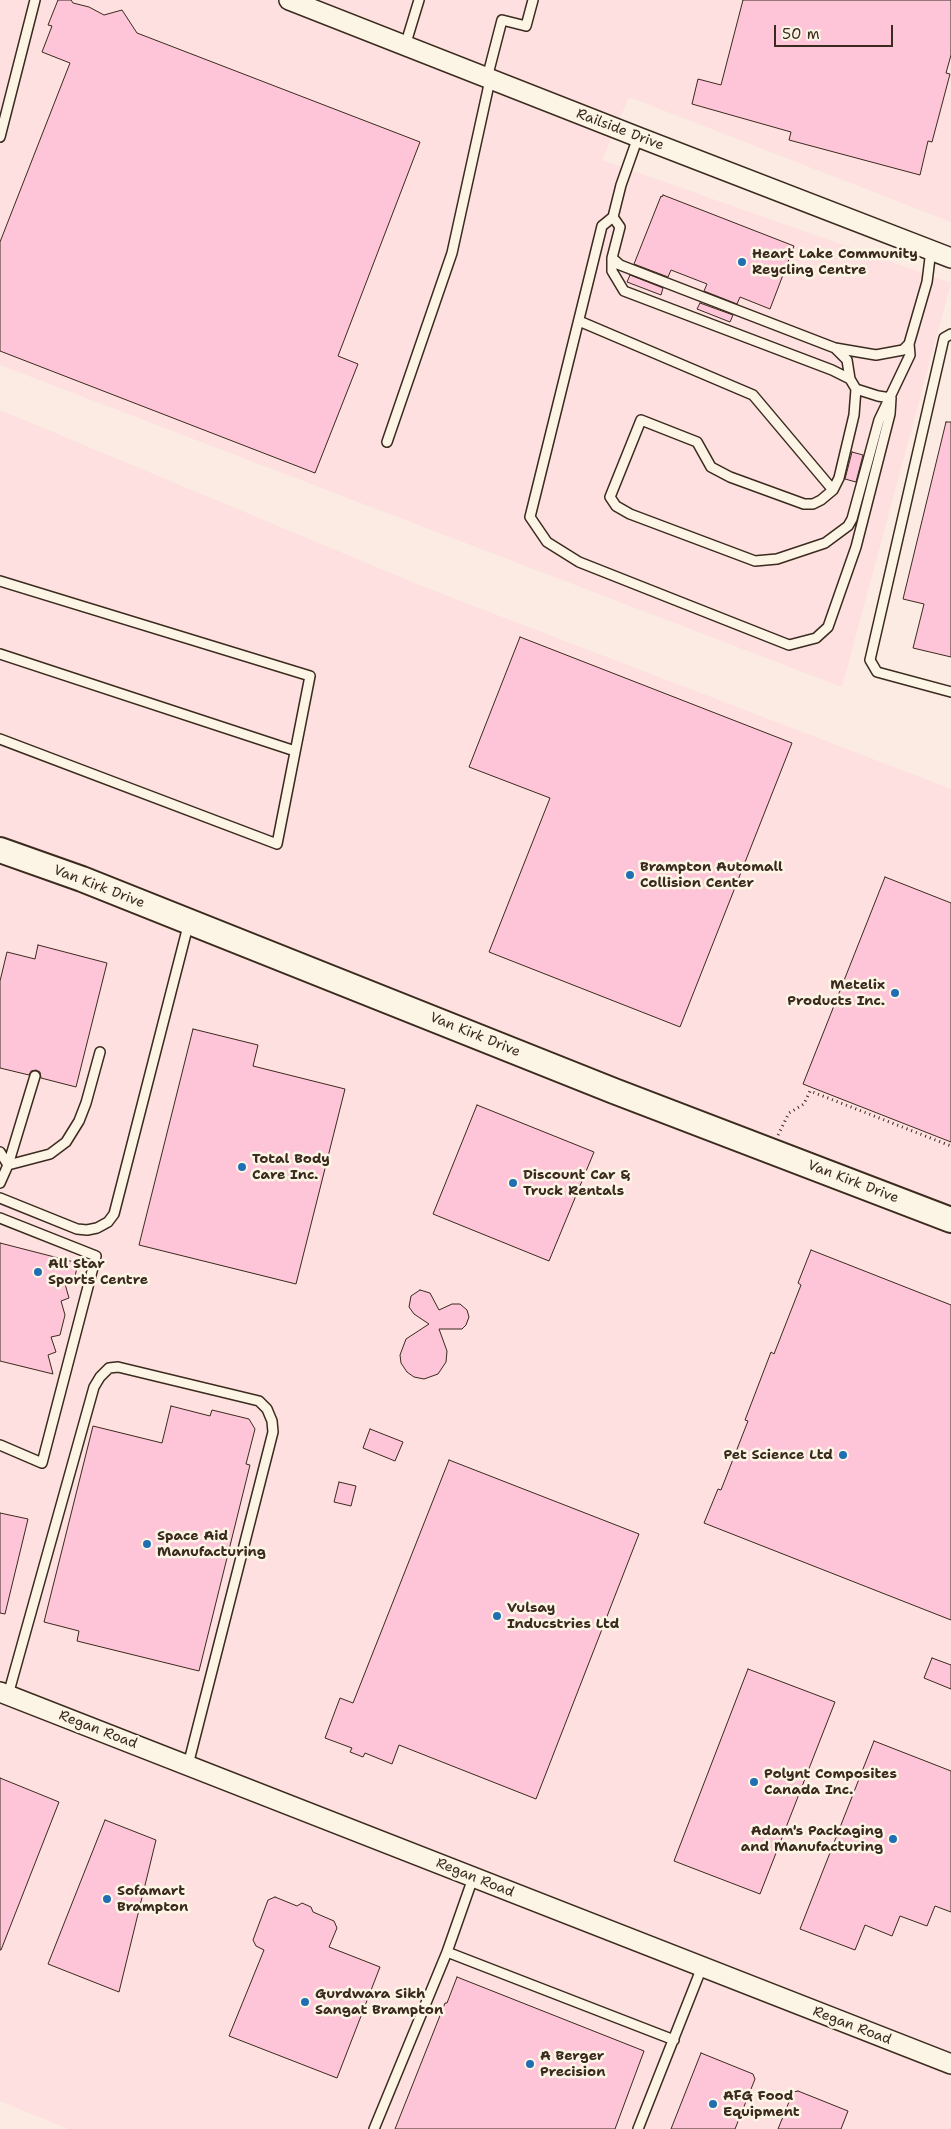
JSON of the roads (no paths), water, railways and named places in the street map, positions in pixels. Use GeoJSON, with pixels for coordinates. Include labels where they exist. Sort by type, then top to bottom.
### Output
{"type":"FeatureCollection","features":[{"type":"Feature","properties":{"kind":"street","name":"Railside Drive"},"geometry":{"type":"LineString","coordinates":[[289,0],[951,258]]}},
{"type":"Feature","properties":{"kind":"street","name":"Van Kirk Drive"},"geometry":{"type":"LineString","coordinates":[[0,850],[82,879],[771,1151],[951,1220]]}},
{"type":"Feature","properties":{"kind":"street","name":"Regan Road"},"geometry":{"type":"LineString","coordinates":[[4,1693],[951,2064]]}},
{"type":"Feature","properties":{"kind":"lane"},"geometry":{"type":"LineString","coordinates":[[0,137],[35,0]]}},
{"type":"Feature","properties":{"kind":"lane"},"geometry":{"type":"LineString","coordinates":[[405,46],[419,0]]}},
{"type":"Feature","properties":{"kind":"lane"},"geometry":{"type":"LineString","coordinates":[[387,442],[450,260],[502,20],[526,26],[533,0]]}},
{"type":"Feature","properties":{"kind":"lane"},"geometry":{"type":"LineString","coordinates":[[638,137],[621,185],[613,217],[602,226],[530,518],[546,542],[579,562],[789,645],[816,638],[828,627],[856,547],[890,414],[891,398]]}},
{"type":"Feature","properties":{"kind":"lane"},"geometry":{"type":"LineString","coordinates":[[613,217],[620,227],[612,258],[612,271],[624,290],[850,379]]}},
{"type":"Feature","properties":{"kind":"lane"},"geometry":{"type":"LineString","coordinates":[[835,348],[846,360],[850,379],[856,389],[854,415],[839,478],[833,490],[821,500],[813,504],[804,504],[730,477],[711,467],[696,442],[641,420],[610,497],[616,506],[630,514],[755,561],[777,559],[825,543],[848,526],[852,519],[879,420],[910,355],[909,344],[927,282],[931,250]]}},
{"type":"Feature","properties":{"kind":"lane"},"geometry":{"type":"LineString","coordinates":[[612,258],[620,265],[835,348],[876,355],[903,350],[909,344]]}},
{"type":"Feature","properties":{"kind":"lane"},"geometry":{"type":"LineString","coordinates":[[579,321],[753,395],[833,490]]}},
{"type":"Feature","properties":{"kind":"lane"},"geometry":{"type":"LineString","coordinates":[[951,334],[944,338],[870,660],[877,672],[951,692]]}},
{"type":"Feature","properties":{"kind":"lane"},"geometry":{"type":"LineString","coordinates":[[856,389],[891,398]]}},
{"type":"Feature","properties":{"kind":"lane"},"geometry":{"type":"LineString","coordinates":[[0,581],[310,676],[277,844],[0,739]]}},
{"type":"Feature","properties":{"kind":"lane"},"geometry":{"type":"LineString","coordinates":[[0,654],[295,751]]}},
{"type":"Feature","properties":{"kind":"lane"},"geometry":{"type":"LineString","coordinates":[[0,1198],[77,1229],[98,1228],[108,1222],[114,1214],[189,922]]}},
{"type":"Feature","properties":{"kind":"lane"},"geometry":{"type":"LineString","coordinates":[[8,1164],[50,1154],[66,1142],[79,1121],[86,1103],[100,1052]]}},
{"type":"Feature","properties":{"kind":"lane"},"geometry":{"type":"LineString","coordinates":[[0,1184],[35,1076]]}},
{"type":"Feature","properties":{"kind":"lane"},"geometry":{"type":"LineString","coordinates":[[0,1152],[8,1164]]}},
{"type":"Feature","properties":{"kind":"lane"},"geometry":{"type":"LineString","coordinates":[[0,1218],[96,1256],[42,1463],[0,1446]]}},
{"type":"Feature","properties":{"kind":"lane"},"geometry":{"type":"LineString","coordinates":[[4,1693],[94,1387],[100,1377],[109,1368],[118,1367],[259,1401],[266,1409],[272,1421],[273,1432],[188,1765]]}},
{"type":"Feature","properties":{"kind":"lane"},"geometry":{"type":"LineString","coordinates":[[374,2129],[447,1952],[473,1878]]}},
{"type":"Feature","properties":{"kind":"lane"},"geometry":{"type":"LineString","coordinates":[[447,1952],[674,2040]]}},
{"type":"Feature","properties":{"kind":"lane"},"geometry":{"type":"LineString","coordinates":[[638,2129],[702,1968]]}},
{"type":"Feature","properties":{"kind":"place","name":"Heart Lake Community Reycling Centre"},"geometry":{"type":"Point","coordinates":[742,262]}},
{"type":"Feature","properties":{"kind":"place","name":"Brampton Automall Collision Center"},"geometry":{"type":"Point","coordinates":[630,875]}},
{"type":"Feature","properties":{"kind":"place","name":"Metelix Products Inc."},"geometry":{"type":"Point","coordinates":[895,993]}},
{"type":"Feature","properties":{"kind":"place","name":"Total Body Care Inc."},"geometry":{"type":"Point","coordinates":[242,1167]}},
{"type":"Feature","properties":{"kind":"place","name":"Discount Car & Truck Rentals"},"geometry":{"type":"Point","coordinates":[513,1183]}},
{"type":"Feature","properties":{"kind":"place","name":"All Star Sports Centre"},"geometry":{"type":"Point","coordinates":[38,1272]}},
{"type":"Feature","properties":{"kind":"place","name":"Pet Science Ltd"},"geometry":{"type":"Point","coordinates":[843,1455]}},
{"type":"Feature","properties":{"kind":"place","name":"Space Aid Manufacturing"},"geometry":{"type":"Point","coordinates":[147,1544]}},
{"type":"Feature","properties":{"kind":"place","name":"Vulsay Inducstries Ltd"},"geometry":{"type":"Point","coordinates":[497,1616]}},
{"type":"Feature","properties":{"kind":"place","name":"Polynt Composites Canada Inc."},"geometry":{"type":"Point","coordinates":[754,1782]}},
{"type":"Feature","properties":{"kind":"place","name":"Adam's Packaging and Manufacturing"},"geometry":{"type":"Point","coordinates":[893,1839]}},
{"type":"Feature","properties":{"kind":"place","name":"Sofamart Brampton"},"geometry":{"type":"Point","coordinates":[107,1899]}},
{"type":"Feature","properties":{"kind":"place","name":"Gurdwara Sikh Sangat Brampton"},"geometry":{"type":"Point","coordinates":[305,2002]}},
{"type":"Feature","properties":{"kind":"place","name":"A Berger Precision"},"geometry":{"type":"Point","coordinates":[530,2064]}},
{"type":"Feature","properties":{"kind":"place","name":"AFG Food Equipment"},"geometry":{"type":"Point","coordinates":[713,2104]}}]}
